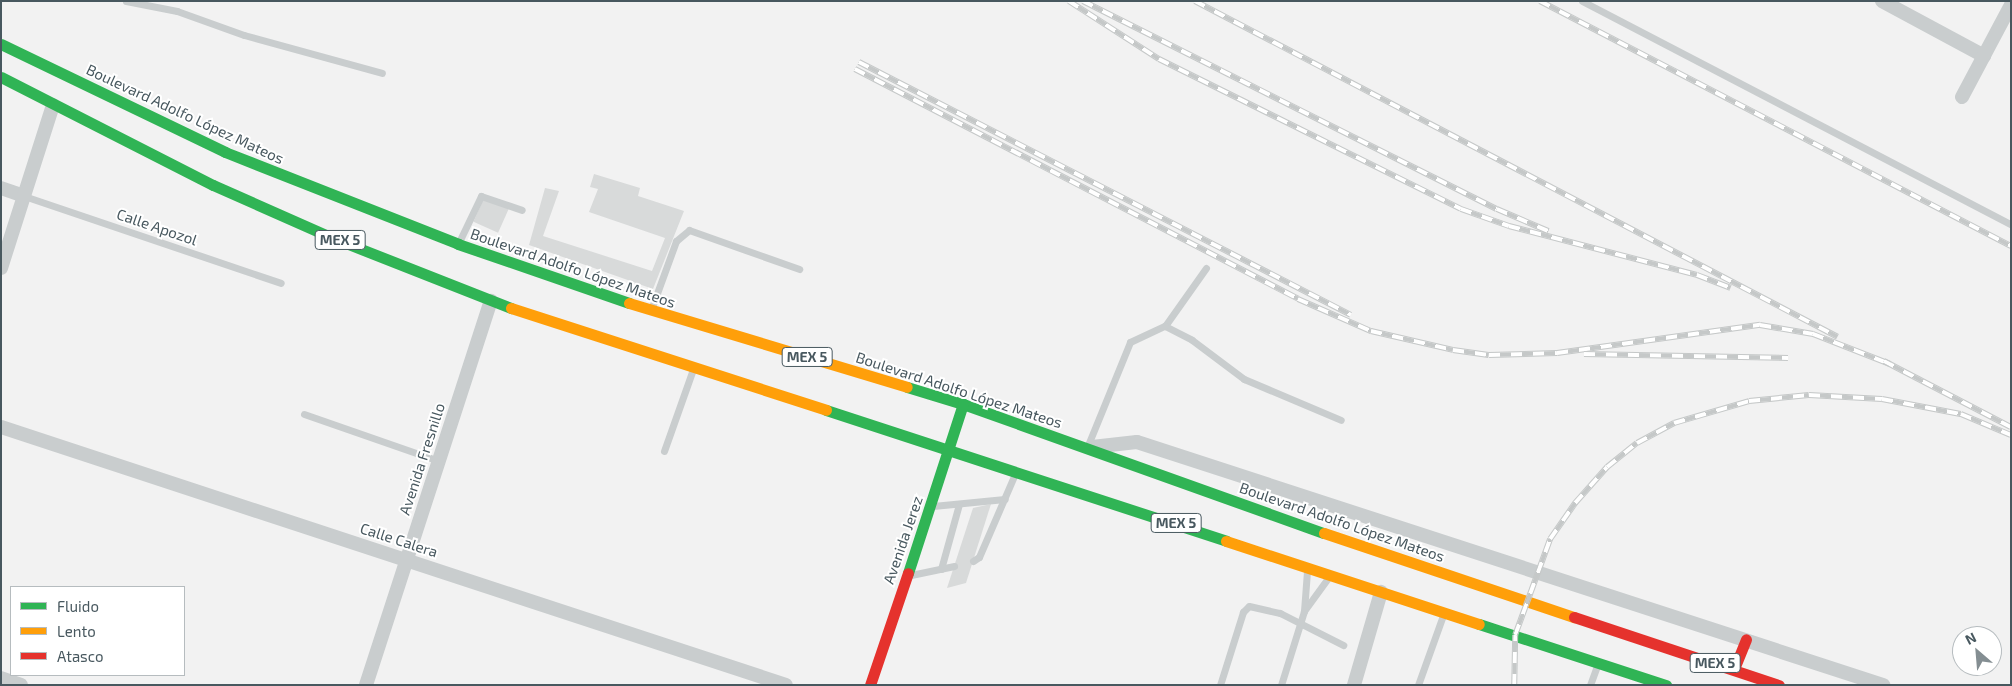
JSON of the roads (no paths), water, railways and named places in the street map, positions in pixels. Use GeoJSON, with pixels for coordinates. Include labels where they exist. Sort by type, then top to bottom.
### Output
{"type":"FeatureCollection","features":[{"type":"Feature","properties":{"kind":"main road","name":"Boulevard Adolfo López Mateos"},"geometry":{"type":"LineString","coordinates":[[1,44],[225,152],[458,244],[651,311],[963,404],[1496,590],[1779,685]]}},
{"type":"Feature","properties":{"kind":"main road","name":"MEX 5"},"geometry":{"type":"LineString","coordinates":[[1,77],[53,105],[240,196],[491,301],[1016,470],[1308,566],[1381,592],[1486,625],[1544,640],[1598,663],[1666,685]]}},
{"type":"Feature","properties":{"kind":"main road","name":"Avenida Jerez"},"geometry":{"type":"LineString","coordinates":[[870,685],[951,449],[963,404]]}},
{"type":"Feature","properties":{"kind":"main road"},"geometry":{"type":"LineString","coordinates":[[1486,625],[1497,612],[1496,590]]}},
{"type":"Feature","properties":{"kind":"main road"},"geometry":{"type":"LineString","coordinates":[[1548,621],[1558,611]]}},
{"type":"Feature","properties":{"kind":"main road"},"geometry":{"type":"LineString","coordinates":[[1734,669],[1746,639]]}},
{"type":"Feature","properties":{"kind":"street"},"geometry":{"type":"LineString","coordinates":[[1882,1],[1984,56]]}},
{"type":"Feature","properties":{"kind":"street"},"geometry":{"type":"LineString","coordinates":[[1962,97],[2011,5]]}},
{"type":"Feature","properties":{"kind":"street"},"geometry":{"type":"LineString","coordinates":[[1,268],[53,105]]}},
{"type":"Feature","properties":{"kind":"street"},"geometry":{"type":"LineString","coordinates":[[1,188],[24,196]]}},
{"type":"Feature","properties":{"kind":"street","name":"Avenida Fresnillo"},"geometry":{"type":"LineString","coordinates":[[366,685],[491,301]]}},
{"type":"Feature","properties":{"kind":"street","name":"Calle Calera"},"geometry":{"type":"LineString","coordinates":[[1,427],[786,685]]}},
{"type":"Feature","properties":{"kind":"street"},"geometry":{"type":"LineString","coordinates":[[1086,448],[1137,442],[1746,639],[1882,685]]}},
{"type":"Feature","properties":{"kind":"street"},"geometry":{"type":"LineString","coordinates":[[1354,685],[1381,592]]}},
{"type":"Feature","properties":{"kind":"street"},"geometry":{"type":"LineString","coordinates":[[1,678],[21,685]]}},
{"type":"Feature","properties":{"kind":"lane"},"geometry":{"type":"LineString","coordinates":[[126,1],[176,11],[244,35],[382,73]]}},
{"type":"Feature","properties":{"kind":"lane"},"geometry":{"type":"LineString","coordinates":[[1582,1],[2011,224]]}},
{"type":"Feature","properties":{"kind":"lane","name":"Calle Apozol"},"geometry":{"type":"LineString","coordinates":[[24,196],[280,284]]}},
{"type":"Feature","properties":{"kind":"lane"},"geometry":{"type":"LineString","coordinates":[[458,244],[481,196],[522,210]]}},
{"type":"Feature","properties":{"kind":"lane"},"geometry":{"type":"LineString","coordinates":[[651,311],[676,241],[689,230],[798,269]]}},
{"type":"Feature","properties":{"kind":"lane"},"geometry":{"type":"LineString","coordinates":[[1086,448],[1130,342],[1164,326],[1206,268]]}},
{"type":"Feature","properties":{"kind":"lane"},"geometry":{"type":"LineString","coordinates":[[1164,326],[1192,340],[1244,379],[1341,420]]}},
{"type":"Feature","properties":{"kind":"lane"},"geometry":{"type":"LineString","coordinates":[[664,451],[694,366]]}},
{"type":"Feature","properties":{"kind":"lane"},"geometry":{"type":"LineString","coordinates":[[304,414],[439,461]]}},
{"type":"Feature","properties":{"kind":"lane"},"geometry":{"type":"LineString","coordinates":[[973,560],[979,557],[1016,470]]}},
{"type":"Feature","properties":{"kind":"lane"},"geometry":{"type":"LineString","coordinates":[[930,506],[1005,499]]}},
{"type":"Feature","properties":{"kind":"lane"},"geometry":{"type":"LineString","coordinates":[[940,569],[959,504]]}},
{"type":"Feature","properties":{"kind":"lane"},"geometry":{"type":"LineString","coordinates":[[906,576],[954,566]]}},
{"type":"Feature","properties":{"kind":"lane"},"geometry":{"type":"LineString","coordinates":[[1281,685],[1304,611],[1308,566]]}},
{"type":"Feature","properties":{"kind":"lane"},"geometry":{"type":"LineString","coordinates":[[1304,611],[1330,574]]}},
{"type":"Feature","properties":{"kind":"lane"},"geometry":{"type":"LineString","coordinates":[[1220,685],[1245,608],[1254,605],[1264,607],[1301,623],[1343,645]]}},
{"type":"Feature","properties":{"kind":"lane"},"geometry":{"type":"LineString","coordinates":[[1418,685],[1444,612]]}},
{"type":"Feature","properties":{"kind":"lane"},"geometry":{"type":"LineString","coordinates":[[1590,685],[1598,663]]}},
{"type":"Feature","properties":{"kind":"railway"},"geometry":{"type":"LineString","coordinates":[[1069,1],[1159,59],[1461,209],[1509,226],[1697,275],[1731,288]]}},
{"type":"Feature","properties":{"kind":"railway"},"geometry":{"type":"LineString","coordinates":[[1083,1],[1497,209],[1548,231]]}},
{"type":"Feature","properties":{"kind":"railway"},"geometry":{"type":"LineString","coordinates":[[1195,1],[1838,337]]}},
{"type":"Feature","properties":{"kind":"railway"},"geometry":{"type":"LineString","coordinates":[[1540,1],[2011,246]]}},
{"type":"Feature","properties":{"kind":"railway"},"geometry":{"type":"LineString","coordinates":[[859,62],[1351,315]]}},
{"type":"Feature","properties":{"kind":"railway"},"geometry":{"type":"LineString","coordinates":[[855,69],[1298,299],[1371,331],[1453,350],[1489,355],[1557,353],[1760,325],[1813,334],[1890,364]]}},
{"type":"Feature","properties":{"kind":"railway"},"geometry":{"type":"LineString","coordinates":[[1584,354],[1788,358]]}},
{"type":"Feature","properties":{"kind":"railway"},"geometry":{"type":"LineString","coordinates":[[1884,361],[2011,427]]}},
{"type":"Feature","properties":{"kind":"railway"},"geometry":{"type":"LineString","coordinates":[[1514,685],[1515,635],[1550,539],[1575,503],[1607,467],[1637,443],[1674,423],[1749,401],[1809,395],[1882,399],[1961,414],[2011,435]]}}]}
